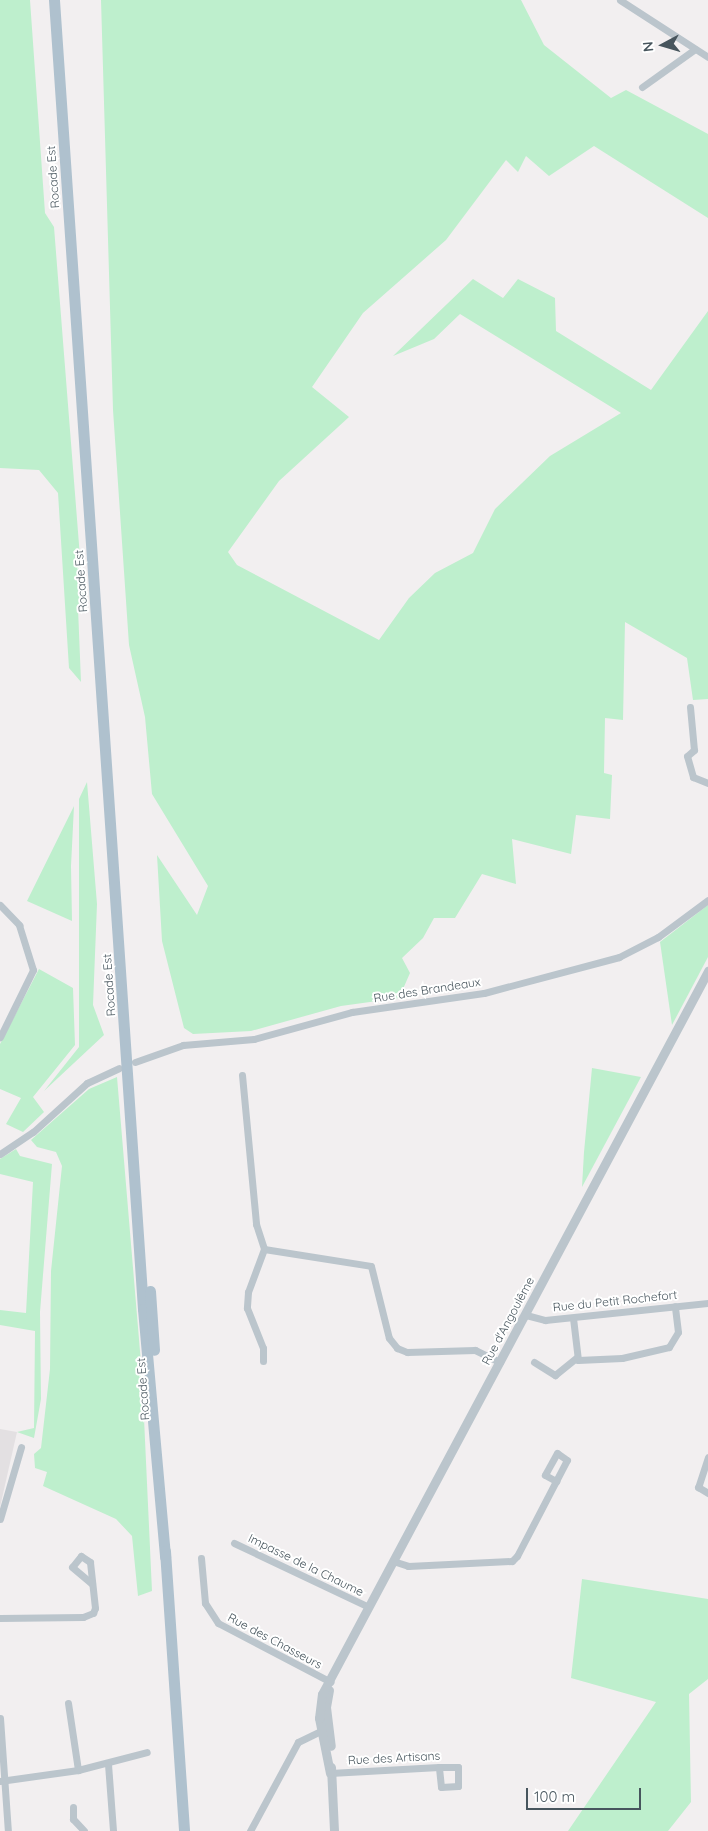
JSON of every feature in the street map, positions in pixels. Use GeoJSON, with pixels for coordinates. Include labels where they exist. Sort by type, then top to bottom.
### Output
{"type":"FeatureCollection","features":[{"type":"Feature","properties":{"kind":"main road","name":"Rocade Est"},"geometry":{"type":"LineString","coordinates":[[54,0],[135,1161],[152,1316],[165,1557],[184,1831]]}},
{"type":"Feature","properties":{"kind":"street"},"geometry":{"type":"LineString","coordinates":[[620,0],[708,57]]}},
{"type":"Feature","properties":{"kind":"street"},"geometry":{"type":"LineString","coordinates":[[642,87],[695,49]]}},
{"type":"Feature","properties":{"kind":"street"},"geometry":{"type":"LineString","coordinates":[[690,707],[694,750],[687,756],[693,777],[708,783]]}},
{"type":"Feature","properties":{"kind":"street","name":"Rue des Brandeaux"},"geometry":{"type":"LineString","coordinates":[[135,1062],[183,1045],[254,1039],[352,1012],[484,993],[619,957],[658,936],[708,900]]}},
{"type":"Feature","properties":{"kind":"street"},"geometry":{"type":"LineString","coordinates":[[0,905],[19,925],[33,970],[0,1037]]}},
{"type":"Feature","properties":{"kind":"street","name":"Rue d'Angoulême"},"geometry":{"type":"LineString","coordinates":[[334,1831],[325,1730],[319,1705],[393,1561],[708,971]]}},
{"type":"Feature","properties":{"kind":"street"},"geometry":{"type":"LineString","coordinates":[[0,1154],[34,1132],[87,1083],[119,1068]]}},
{"type":"Feature","properties":{"kind":"street"},"geometry":{"type":"LineString","coordinates":[[242,1075],[256,1224],[264,1249],[248,1292],[248,1308],[263,1348],[262,1361]]}},
{"type":"Feature","properties":{"kind":"street"},"geometry":{"type":"LineString","coordinates":[[264,1249],[371,1266],[377,1275],[389,1338],[397,1348],[475,1350],[500,1362]]}},
{"type":"Feature","properties":{"kind":"street","name":"Rue du Petit Rochefort"},"geometry":{"type":"LineString","coordinates":[[526,1315],[545,1320],[708,1302]]}},
{"type":"Feature","properties":{"kind":"street"},"geometry":{"type":"LineString","coordinates":[[534,1362],[555,1375],[576,1358],[622,1358],[670,1347],[678,1332],[675,1306]]}},
{"type":"Feature","properties":{"kind":"street"},"geometry":{"type":"LineString","coordinates":[[573,1318],[576,1358]]}},
{"type":"Feature","properties":{"kind":"street"},"geometry":{"type":"LineString","coordinates":[[0,1519],[21,1447]]}},
{"type":"Feature","properties":{"kind":"street"},"geometry":{"type":"LineString","coordinates":[[708,1457],[698,1487],[708,1493]]}},
{"type":"Feature","properties":{"kind":"street"},"geometry":{"type":"LineString","coordinates":[[393,1561],[408,1566],[512,1561],[556,1481]]}},
{"type":"Feature","properties":{"kind":"street","name":"Impasse de la Chaume"},"geometry":{"type":"LineString","coordinates":[[234,1543],[369,1608]]}},
{"type":"Feature","properties":{"kind":"street","name":"Rue des Chasseurs"},"geometry":{"type":"LineString","coordinates":[[201,1558],[205,1603],[218,1623],[331,1682]]}},
{"type":"Feature","properties":{"kind":"street"},"geometry":{"type":"LineString","coordinates":[[0,1618],[89,1615],[95,1608],[92,1584]]}},
{"type":"Feature","properties":{"kind":"street"},"geometry":{"type":"LineString","coordinates":[[68,1703],[78,1770]]}},
{"type":"Feature","properties":{"kind":"street"},"geometry":{"type":"LineString","coordinates":[[0,1718],[8,1831]]}},
{"type":"Feature","properties":{"kind":"street"},"geometry":{"type":"LineString","coordinates":[[250,1831],[298,1742],[325,1730]]}},
{"type":"Feature","properties":{"kind":"street"},"geometry":{"type":"LineString","coordinates":[[3,1781],[108,1764],[147,1752]]}},
{"type":"Feature","properties":{"kind":"street"},"geometry":{"type":"LineString","coordinates":[[108,1764],[113,1831]]}},
{"type":"Feature","properties":{"kind":"street","name":"Rue des Artisans"},"geometry":{"type":"LineString","coordinates":[[330,1772],[440,1767],[458,1767],[458,1786],[441,1787],[440,1767]]}},
{"type":"Feature","properties":{"kind":"street"},"geometry":{"type":"LineString","coordinates":[[73,1807],[73,1819],[84,1831]]}},
{"type":"Feature","properties":{"kind":"shaded area"},"geometry":{"type":"Polygon","coordinates":[[[0,1429],[17,1432],[0,1507],[0,1429]]]}},
{"type":"Feature","properties":{"kind":"green space"},"geometry":{"type":"Polygon","coordinates":[[[0,0],[30,0],[45,213],[54,227],[84,608],[78,608],[81,682],[69,668],[58,493],[39,470],[0,468],[0,0]]]}},
{"type":"Feature","properties":{"kind":"green space"},"geometry":{"type":"Polygon","coordinates":[[[101,0],[521,0],[544,45],[611,98],[626,90],[708,134],[708,218],[594,146],[549,176],[526,156],[518,172],[506,160],[446,240],[363,313],[312,387],[349,417],[279,481],[228,552],[237,565],[379,640],[409,598],[435,573],[473,553],[495,509],[550,456],[621,413],[460,314],[434,339],[393,356],[473,279],[503,298],[518,279],[555,298],[556,331],[651,390],[708,311],[708,699],[693,700],[687,658],[625,622],[623,720],[605,718],[604,773],[612,775],[610,819],[576,815],[571,854],[512,839],[516,884],[482,874],[455,918],[434,918],[423,938],[402,958],[410,973],[399,998],[341,1006],[251,1031],[193,1034],[184,1028],[162,941],[157,855],[197,915],[208,886],[152,794],[145,717],[129,645],[113,410],[101,0]]]}},
{"type":"Feature","properties":{"kind":"green space"},"geometry":{"type":"Polygon","coordinates":[[[87,782],[97,904],[93,1005],[104,1035],[44,1091],[79,1047],[79,799],[87,782]]]}},
{"type":"Feature","properties":{"kind":"green space"},"geometry":{"type":"Polygon","coordinates":[[[74,806],[71,866],[72,921],[27,901],[74,806]]]}},
{"type":"Feature","properties":{"kind":"green space"},"geometry":{"type":"Polygon","coordinates":[[[708,905],[708,957],[672,1025],[660,942],[708,905]]]}},
{"type":"Feature","properties":{"kind":"green space"},"geometry":{"type":"Polygon","coordinates":[[[39,969],[73,988],[75,1045],[33,1097],[44,1112],[23,1132],[6,1124],[21,1098],[0,1089],[0,1044],[39,969]]]}},
{"type":"Feature","properties":{"kind":"green space"},"geometry":{"type":"Polygon","coordinates":[[[592,1068],[641,1077],[582,1187],[584,1152],[592,1068]]]}},
{"type":"Feature","properties":{"kind":"green space"},"geometry":{"type":"Polygon","coordinates":[[[117,1077],[142,1375],[152,1591],[138,1596],[132,1536],[116,1519],[43,1486],[47,1472],[35,1468],[34,1454],[41,1448],[50,1369],[51,1271],[62,1166],[56,1152],[37,1147],[31,1140],[89,1089],[117,1077]]]}},
{"type":"Feature","properties":{"kind":"green space"},"geometry":{"type":"Polygon","coordinates":[[[16,1149],[20,1156],[52,1164],[40,1312],[41,1399],[34,1438],[17,1432],[34,1428],[35,1331],[0,1325],[0,1310],[26,1313],[33,1182],[0,1174],[0,1159],[16,1149]]]}},
{"type":"Feature","properties":{"kind":"green space"},"geometry":{"type":"Polygon","coordinates":[[[582,1579],[708,1599],[708,1679],[689,1694],[691,1802],[668,1831],[568,1831],[656,1702],[571,1678],[582,1579]]]}}]}
